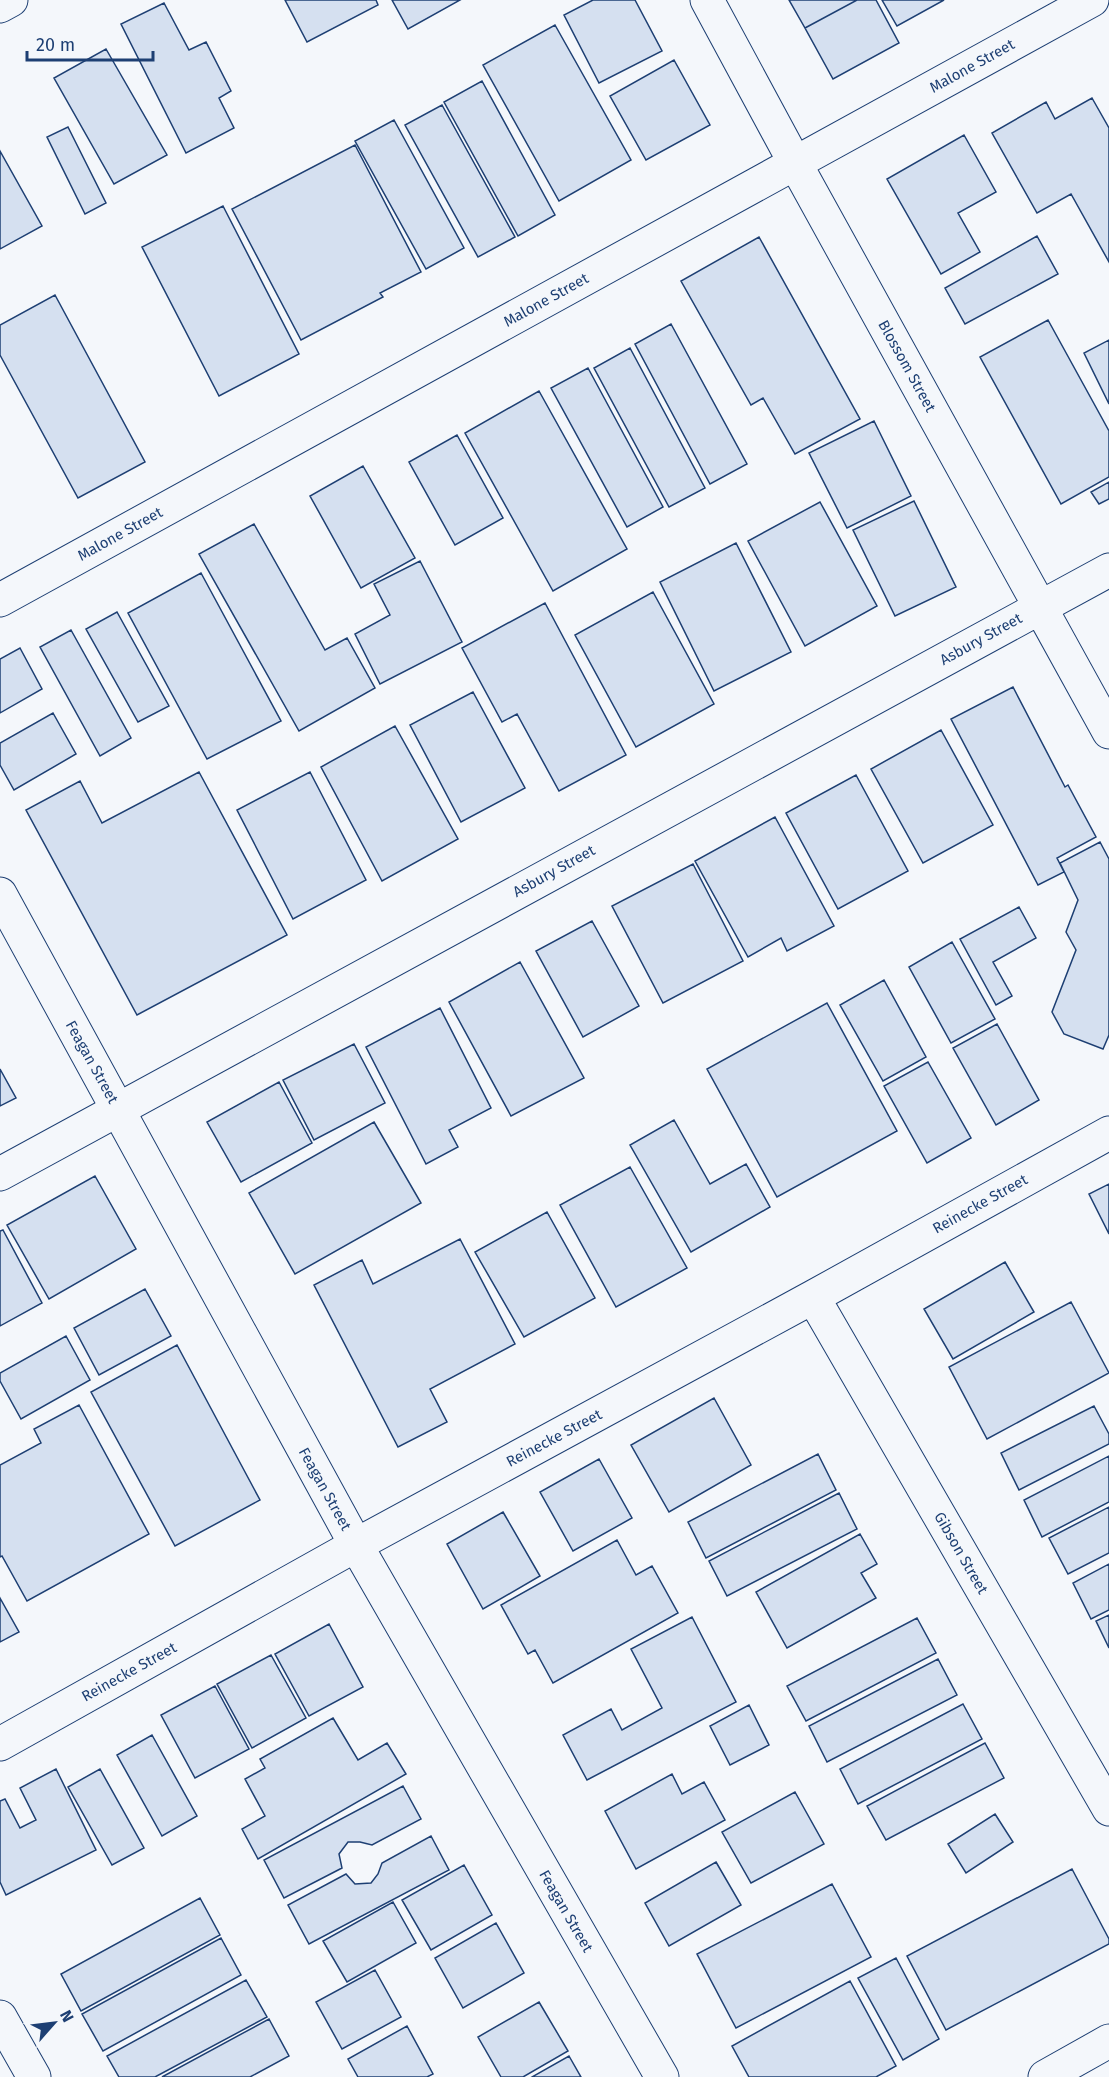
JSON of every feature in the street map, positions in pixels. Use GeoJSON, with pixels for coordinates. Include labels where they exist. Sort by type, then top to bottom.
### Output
{"type":"FeatureCollection","features":[{"type":"Feature","properties":{"kind":"street"},"geometry":{"type":"LineString","coordinates":[[0,6],[11,0]]}},
{"type":"Feature","properties":{"kind":"street","name":"Blossom Street"},"geometry":{"type":"LineString","coordinates":[[707,0],[795,164],[1109,732]]}},
{"type":"Feature","properties":{"kind":"street","name":"Malone Street"},"geometry":{"type":"LineString","coordinates":[[0,600],[1092,0]]}},
{"type":"Feature","properties":{"kind":"street","name":"Asbury Street"},"geometry":{"type":"LineString","coordinates":[[0,1174],[1109,570]]}},
{"type":"Feature","properties":{"kind":"street","name":"Feagan Street"},"geometry":{"type":"LineString","coordinates":[[0,894],[356,1545],[662,2077]]}},
{"type":"Feature","properties":{"kind":"street","name":"Reinecke Street"},"geometry":{"type":"LineString","coordinates":[[0,1744],[356,1545],[1109,1133]]}},
{"type":"Feature","properties":{"kind":"street","name":"Gibson Street"},"geometry":{"type":"LineString","coordinates":[[813,1297],[1109,1809]]}},
{"type":"Feature","properties":{"kind":"street"},"geometry":{"type":"LineString","coordinates":[[0,2017],[34,2077]]}},
{"type":"Feature","properties":{"kind":"street"},"geometry":{"type":"LineString","coordinates":[[1045,2077],[1109,2041]]}},
{"type":"Feature","properties":{"kind":"building"},"geometry":{"type":"Polygon","coordinates":[[[285,0],[376,0],[378,5],[307,42],[285,0]]]}},
{"type":"Feature","properties":{"kind":"building"},"geometry":{"type":"Polygon","coordinates":[[[392,0],[460,0],[408,29],[392,0]]]}},
{"type":"Feature","properties":{"kind":"building"},"geometry":{"type":"Polygon","coordinates":[[[593,0],[635,0],[662,51],[599,83],[564,15],[593,0]]]}},
{"type":"Feature","properties":{"kind":"building"},"geometry":{"type":"Polygon","coordinates":[[[789,0],[857,0],[805,28],[789,0]]]}},
{"type":"Feature","properties":{"kind":"building"},"geometry":{"type":"Polygon","coordinates":[[[857,0],[876,0],[899,43],[833,79],[805,28],[857,0]]]}},
{"type":"Feature","properties":{"kind":"building"},"geometry":{"type":"Polygon","coordinates":[[[882,0],[944,0],[897,26],[882,0]]]}},
{"type":"Feature","properties":{"kind":"building"},"geometry":{"type":"Polygon","coordinates":[[[164,3],[189,50],[206,42],[231,91],[219,98],[234,128],[186,153],[121,24],[164,3]]]}},
{"type":"Feature","properties":{"kind":"building"},"geometry":{"type":"Polygon","coordinates":[[[555,25],[631,160],[559,201],[483,65],[555,25]]]}},
{"type":"Feature","properties":{"kind":"building"},"geometry":{"type":"Polygon","coordinates":[[[106,49],[167,155],[114,184],[54,78],[106,49]]]}},
{"type":"Feature","properties":{"kind":"building"},"geometry":{"type":"Polygon","coordinates":[[[674,60],[710,125],[646,160],[610,96],[674,60]]]}},
{"type":"Feature","properties":{"kind":"building"},"geometry":{"type":"Polygon","coordinates":[[[482,81],[555,215],[518,236],[444,102],[482,81]]]}},
{"type":"Feature","properties":{"kind":"building"},"geometry":{"type":"Polygon","coordinates":[[[1092,98],[1109,128],[1109,262],[1071,194],[1037,213],[992,133],[1046,102],[1055,119],[1092,98]]]}},
{"type":"Feature","properties":{"kind":"building"},"geometry":{"type":"Polygon","coordinates":[[[442,105],[515,237],[478,257],[405,125],[442,105]]]}},
{"type":"Feature","properties":{"kind":"building"},"geometry":{"type":"Polygon","coordinates":[[[394,120],[464,248],[426,269],[355,141],[394,120]]]}},
{"type":"Feature","properties":{"kind":"building"},"geometry":{"type":"Polygon","coordinates":[[[68,127],[106,203],[85,214],[47,137],[68,127]]]}},
{"type":"Feature","properties":{"kind":"building"},"geometry":{"type":"Polygon","coordinates":[[[964,135],[996,192],[958,213],[980,252],[941,274],[887,179],[964,135]]]}},
{"type":"Feature","properties":{"kind":"building"},"geometry":{"type":"Polygon","coordinates":[[[355,145],[421,272],[380,293],[383,297],[301,340],[232,209],[355,145]]]}},
{"type":"Feature","properties":{"kind":"building"},"geometry":{"type":"Polygon","coordinates":[[[0,151],[42,226],[0,249],[0,151]]]}},
{"type":"Feature","properties":{"kind":"building"},"geometry":{"type":"Polygon","coordinates":[[[223,206],[299,354],[219,396],[142,247],[223,206]]]}},
{"type":"Feature","properties":{"kind":"building"},"geometry":{"type":"Polygon","coordinates":[[[1037,236],[1058,274],[965,324],[945,288],[1037,236]]]}},
{"type":"Feature","properties":{"kind":"building"},"geometry":{"type":"Polygon","coordinates":[[[759,237],[860,419],[795,454],[763,398],[751,405],[681,281],[759,237]]]}},
{"type":"Feature","properties":{"kind":"building"},"geometry":{"type":"Polygon","coordinates":[[[55,295],[145,462],[78,498],[0,355],[0,325],[55,295]]]}},
{"type":"Feature","properties":{"kind":"building"},"geometry":{"type":"Polygon","coordinates":[[[1048,320],[1109,431],[1109,477],[1061,504],[980,357],[1048,320]]]}},
{"type":"Feature","properties":{"kind":"building"},"geometry":{"type":"Polygon","coordinates":[[[671,324],[747,464],[710,484],[635,344],[671,324]]]}},
{"type":"Feature","properties":{"kind":"building"},"geometry":{"type":"Polygon","coordinates":[[[1109,340],[1109,404],[1084,353],[1109,340]]]}},
{"type":"Feature","properties":{"kind":"building"},"geometry":{"type":"Polygon","coordinates":[[[630,348],[705,488],[669,507],[594,368],[630,348]]]}},
{"type":"Feature","properties":{"kind":"building"},"geometry":{"type":"Polygon","coordinates":[[[588,368],[663,507],[627,527],[551,388],[588,368]]]}},
{"type":"Feature","properties":{"kind":"building"},"geometry":{"type":"Polygon","coordinates":[[[539,391],[627,549],[553,591],[465,433],[539,391]]]}},
{"type":"Feature","properties":{"kind":"building"},"geometry":{"type":"Polygon","coordinates":[[[874,421],[911,496],[847,528],[809,453],[874,421]]]}},
{"type":"Feature","properties":{"kind":"building"},"geometry":{"type":"Polygon","coordinates":[[[457,435],[503,518],[455,545],[409,462],[457,435]]]}},
{"type":"Feature","properties":{"kind":"building"},"geometry":{"type":"Polygon","coordinates":[[[363,466],[415,558],[361,588],[310,496],[363,466]]]}},
{"type":"Feature","properties":{"kind":"building"},"geometry":{"type":"Polygon","coordinates":[[[1109,482],[1109,499],[1099,504],[1091,492],[1109,482]]]}},
{"type":"Feature","properties":{"kind":"building"},"geometry":{"type":"Polygon","coordinates":[[[914,501],[956,587],[895,616],[853,530],[914,501]]]}},
{"type":"Feature","properties":{"kind":"building"},"geometry":{"type":"Polygon","coordinates":[[[820,502],[877,606],[805,646],[748,541],[820,502]]]}},
{"type":"Feature","properties":{"kind":"building"},"geometry":{"type":"Polygon","coordinates":[[[254,524],[325,650],[347,638],[375,688],[299,731],[199,554],[254,524]]]}},
{"type":"Feature","properties":{"kind":"building"},"geometry":{"type":"Polygon","coordinates":[[[736,543],[791,652],[714,691],[660,582],[736,543]]]}},
{"type":"Feature","properties":{"kind":"building"},"geometry":{"type":"Polygon","coordinates":[[[420,561],[462,642],[380,684],[355,634],[390,615],[374,584],[420,561]]]}},
{"type":"Feature","properties":{"kind":"building"},"geometry":{"type":"Polygon","coordinates":[[[201,573],[281,721],[207,759],[128,613],[201,573]]]}},
{"type":"Feature","properties":{"kind":"building"},"geometry":{"type":"Polygon","coordinates":[[[653,592],[714,704],[636,747],[575,635],[653,592]]]}},
{"type":"Feature","properties":{"kind":"building"},"geometry":{"type":"Polygon","coordinates":[[[545,603],[626,755],[559,791],[517,714],[502,722],[462,648],[545,603]]]}},
{"type":"Feature","properties":{"kind":"building"},"geometry":{"type":"Polygon","coordinates":[[[117,612],[169,706],[138,722],[86,629],[117,612]]]}},
{"type":"Feature","properties":{"kind":"building"},"geometry":{"type":"Polygon","coordinates":[[[71,630],[131,738],[100,756],[40,647],[71,630]]]}},
{"type":"Feature","properties":{"kind":"building"},"geometry":{"type":"Polygon","coordinates":[[[20,648],[42,689],[0,713],[0,659],[20,648]]]}},
{"type":"Feature","properties":{"kind":"building"},"geometry":{"type":"Polygon","coordinates":[[[1013,687],[1065,787],[1068,785],[1096,837],[1057,858],[1064,872],[1038,885],[951,719],[1013,687]]]}},
{"type":"Feature","properties":{"kind":"building"},"geometry":{"type":"Polygon","coordinates":[[[473,692],[525,788],[461,822],[410,725],[473,692]]]}},
{"type":"Feature","properties":{"kind":"building"},"geometry":{"type":"Polygon","coordinates":[[[53,713],[76,754],[14,790],[0,765],[0,743],[53,713]]]}},
{"type":"Feature","properties":{"kind":"building"},"geometry":{"type":"Polygon","coordinates":[[[395,726],[458,839],[382,881],[321,767],[395,726]]]}},
{"type":"Feature","properties":{"kind":"building"},"geometry":{"type":"Polygon","coordinates":[[[941,730],[993,825],[923,863],[871,769],[941,730]]]}},
{"type":"Feature","properties":{"kind":"building"},"geometry":{"type":"Polygon","coordinates":[[[199,772],[287,935],[137,1015],[26,810],[80,781],[102,823],[199,772]]]}},
{"type":"Feature","properties":{"kind":"building"},"geometry":{"type":"Polygon","coordinates":[[[310,772],[366,880],[293,919],[237,810],[310,772]]]}},
{"type":"Feature","properties":{"kind":"building"},"geometry":{"type":"Polygon","coordinates":[[[856,775],[908,871],[838,909],[786,813],[856,775]]]}},
{"type":"Feature","properties":{"kind":"building"},"geometry":{"type":"Polygon","coordinates":[[[775,817],[834,926],[787,951],[781,938],[748,957],[695,861],[775,817]]]}},
{"type":"Feature","properties":{"kind":"building"},"geometry":{"type":"Polygon","coordinates":[[[1100,842],[1109,859],[1109,1035],[1103,1049],[1064,1034],[1052,1012],[1076,950],[1066,932],[1078,900],[1060,863],[1100,842]]]}},
{"type":"Feature","properties":{"kind":"building"},"geometry":{"type":"Polygon","coordinates":[[[693,864],[743,961],[663,1003],[612,906],[693,864]]]}},
{"type":"Feature","properties":{"kind":"building"},"geometry":{"type":"Polygon","coordinates":[[[1019,907],[1036,938],[993,962],[1012,996],[996,1005],[960,939],[1019,907]]]}},
{"type":"Feature","properties":{"kind":"building"},"geometry":{"type":"Polygon","coordinates":[[[592,921],[639,1006],[583,1037],[536,951],[592,921]]]}},
{"type":"Feature","properties":{"kind":"building"},"geometry":{"type":"Polygon","coordinates":[[[952,942],[995,1019],[951,1043],[909,967],[952,942]]]}},
{"type":"Feature","properties":{"kind":"building"},"geometry":{"type":"Polygon","coordinates":[[[520,962],[584,1078],[511,1116],[449,1002],[520,962]]]}},
{"type":"Feature","properties":{"kind":"building"},"geometry":{"type":"Polygon","coordinates":[[[884,980],[926,1057],[883,1081],[840,1005],[884,980]]]}},
{"type":"Feature","properties":{"kind":"building"},"geometry":{"type":"Polygon","coordinates":[[[827,1003],[897,1131],[777,1197],[707,1069],[827,1003]]]}},
{"type":"Feature","properties":{"kind":"building"},"geometry":{"type":"Polygon","coordinates":[[[440,1008],[491,1108],[449,1130],[458,1147],[426,1164],[366,1047],[440,1008]]]}},
{"type":"Feature","properties":{"kind":"building"},"geometry":{"type":"Polygon","coordinates":[[[997,1024],[1039,1100],[996,1125],[953,1048],[997,1024]]]}},
{"type":"Feature","properties":{"kind":"building"},"geometry":{"type":"Polygon","coordinates":[[[354,1044],[385,1103],[314,1140],[283,1080],[354,1044]]]}},
{"type":"Feature","properties":{"kind":"building"},"geometry":{"type":"Polygon","coordinates":[[[928,1062],[971,1138],[927,1163],[884,1086],[928,1062]]]}},
{"type":"Feature","properties":{"kind":"building"},"geometry":{"type":"Polygon","coordinates":[[[0,1069],[16,1098],[0,1106],[0,1069]]]}},
{"type":"Feature","properties":{"kind":"building"},"geometry":{"type":"Polygon","coordinates":[[[279,1082],[312,1143],[241,1182],[207,1122],[279,1082]]]}},
{"type":"Feature","properties":{"kind":"building"},"geometry":{"type":"Polygon","coordinates":[[[674,1120],[710,1184],[746,1164],[770,1207],[691,1252],[630,1145],[674,1120]]]}},
{"type":"Feature","properties":{"kind":"building"},"geometry":{"type":"Polygon","coordinates":[[[374,1122],[421,1203],[295,1274],[249,1193],[374,1122]]]}},
{"type":"Feature","properties":{"kind":"building"},"geometry":{"type":"Polygon","coordinates":[[[630,1167],[687,1268],[616,1307],[560,1205],[630,1167]]]}},
{"type":"Feature","properties":{"kind":"building"},"geometry":{"type":"Polygon","coordinates":[[[95,1176],[136,1249],[49,1299],[7,1225],[95,1176]]]}},
{"type":"Feature","properties":{"kind":"building"},"geometry":{"type":"Polygon","coordinates":[[[1109,1184],[1109,1234],[1089,1194],[1109,1184]]]}},
{"type":"Feature","properties":{"kind":"building"},"geometry":{"type":"Polygon","coordinates":[[[547,1212],[595,1298],[524,1337],[475,1252],[547,1212]]]}},
{"type":"Feature","properties":{"kind":"building"},"geometry":{"type":"Polygon","coordinates":[[[3,1230],[42,1303],[0,1326],[0,1231],[3,1230]]]}},
{"type":"Feature","properties":{"kind":"building"},"geometry":{"type":"Polygon","coordinates":[[[460,1239],[515,1344],[430,1389],[447,1422],[398,1447],[314,1285],[362,1260],[373,1284],[460,1239]]]}},
{"type":"Feature","properties":{"kind":"building"},"geometry":{"type":"Polygon","coordinates":[[[1005,1262],[1034,1312],[953,1359],[924,1309],[1005,1262]]]}},
{"type":"Feature","properties":{"kind":"building"},"geometry":{"type":"Polygon","coordinates":[[[145,1289],[171,1336],[99,1375],[74,1328],[145,1289]]]}},
{"type":"Feature","properties":{"kind":"building"},"geometry":{"type":"Polygon","coordinates":[[[1071,1302],[1109,1373],[987,1439],[949,1367],[1071,1302]]]}},
{"type":"Feature","properties":{"kind":"building"},"geometry":{"type":"Polygon","coordinates":[[[66,1336],[90,1380],[21,1419],[0,1381],[0,1373],[66,1336]]]}},
{"type":"Feature","properties":{"kind":"building"},"geometry":{"type":"Polygon","coordinates":[[[177,1345],[260,1500],[175,1546],[91,1392],[177,1345]]]}},
{"type":"Feature","properties":{"kind":"building"},"geometry":{"type":"Polygon","coordinates":[[[714,1398],[751,1465],[669,1512],[631,1445],[714,1398]]]}},
{"type":"Feature","properties":{"kind":"building"},"geometry":{"type":"Polygon","coordinates":[[[79,1405],[149,1534],[27,1601],[2,1556],[0,1557],[0,1465],[41,1443],[34,1429],[79,1405]]]}},
{"type":"Feature","properties":{"kind":"building"},"geometry":{"type":"Polygon","coordinates":[[[1094,1406],[1109,1434],[1109,1444],[1019,1490],[1001,1453],[1094,1406]]]}},
{"type":"Feature","properties":{"kind":"building"},"geometry":{"type":"Polygon","coordinates":[[[818,1454],[836,1490],[706,1558],[688,1522],[818,1454]]]}},
{"type":"Feature","properties":{"kind":"building"},"geometry":{"type":"Polygon","coordinates":[[[1109,1456],[1109,1502],[1042,1537],[1024,1500],[1109,1456]]]}},
{"type":"Feature","properties":{"kind":"building"},"geometry":{"type":"Polygon","coordinates":[[[599,1459],[632,1518],[573,1551],[540,1492],[599,1459]]]}},
{"type":"Feature","properties":{"kind":"building"},"geometry":{"type":"Polygon","coordinates":[[[839,1493],[857,1529],[727,1596],[709,1561],[839,1493]]]}},
{"type":"Feature","properties":{"kind":"building"},"geometry":{"type":"Polygon","coordinates":[[[1109,1507],[1109,1553],[1068,1574],[1049,1538],[1109,1507]]]}},
{"type":"Feature","properties":{"kind":"building"},"geometry":{"type":"Polygon","coordinates":[[[503,1512],[540,1576],[483,1609],[447,1544],[503,1512]]]}},
{"type":"Feature","properties":{"kind":"building"},"geometry":{"type":"Polygon","coordinates":[[[860,1534],[877,1564],[861,1573],[876,1598],[787,1648],[756,1592],[860,1534]]]}},
{"type":"Feature","properties":{"kind":"building"},"geometry":{"type":"Polygon","coordinates":[[[617,1540],[636,1575],[652,1566],[678,1613],[553,1683],[535,1650],[528,1654],[501,1605],[617,1540]]]}},
{"type":"Feature","properties":{"kind":"building"},"geometry":{"type":"Polygon","coordinates":[[[1109,1564],[1109,1610],[1091,1619],[1073,1583],[1109,1564]]]}},
{"type":"Feature","properties":{"kind":"building"},"geometry":{"type":"Polygon","coordinates":[[[0,1598],[19,1632],[0,1642],[0,1598]]]}},
{"type":"Feature","properties":{"kind":"building"},"geometry":{"type":"Polygon","coordinates":[[[1109,1615],[1109,1648],[1096,1621],[1109,1615]]]}},
{"type":"Feature","properties":{"kind":"building"},"geometry":{"type":"Polygon","coordinates":[[[692,1617],[736,1702],[587,1780],[563,1735],[611,1709],[622,1730],[662,1708],[631,1649],[692,1617]]]}},
{"type":"Feature","properties":{"kind":"building"},"geometry":{"type":"Polygon","coordinates":[[[917,1618],[936,1653],[806,1721],[787,1686],[917,1618]]]}},
{"type":"Feature","properties":{"kind":"building"},"geometry":{"type":"Polygon","coordinates":[[[329,1624],[363,1687],[309,1716],[275,1654],[329,1624]]]}},
{"type":"Feature","properties":{"kind":"building"},"geometry":{"type":"Polygon","coordinates":[[[271,1655],[306,1718],[252,1748],[217,1684],[271,1655]]]}},
{"type":"Feature","properties":{"kind":"building"},"geometry":{"type":"Polygon","coordinates":[[[938,1659],[957,1695],[827,1762],[809,1726],[938,1659]]]}},
{"type":"Feature","properties":{"kind":"building"},"geometry":{"type":"Polygon","coordinates":[[[215,1686],[249,1749],[195,1778],[161,1715],[215,1686]]]}},
{"type":"Feature","properties":{"kind":"building"},"geometry":{"type":"Polygon","coordinates":[[[963,1704],[982,1739],[858,1804],[840,1769],[963,1704]]]}},
{"type":"Feature","properties":{"kind":"building"},"geometry":{"type":"Polygon","coordinates":[[[749,1705],[769,1745],[730,1765],[710,1726],[749,1705]]]}},
{"type":"Feature","properties":{"kind":"building"},"geometry":{"type":"Polygon","coordinates":[[[333,1718],[358,1760],[387,1743],[406,1774],[258,1859],[242,1829],[265,1816],[245,1779],[265,1768],[260,1759],[333,1718]]]}},
{"type":"Feature","properties":{"kind":"building"},"geometry":{"type":"Polygon","coordinates":[[[152,1735],[197,1816],[162,1836],[117,1755],[152,1735]]]}},
{"type":"Feature","properties":{"kind":"building"},"geometry":{"type":"Polygon","coordinates":[[[985,1743],[1004,1778],[886,1840],[867,1806],[985,1743]]]}},
{"type":"Feature","properties":{"kind":"building"},"geometry":{"type":"Polygon","coordinates":[[[56,1769],[96,1850],[6,1895],[0,1882],[0,1801],[5,1799],[20,1828],[36,1820],[20,1788],[56,1769]]]}},
{"type":"Feature","properties":{"kind":"building"},"geometry":{"type":"Polygon","coordinates":[[[100,1769],[144,1848],[112,1865],[68,1787],[100,1769]]]}},
{"type":"Feature","properties":{"kind":"building"},"geometry":{"type":"Polygon","coordinates":[[[672,1774],[682,1794],[704,1782],[725,1820],[636,1869],[605,1811],[672,1774]]]}},
{"type":"Feature","properties":{"kind":"building"},"geometry":{"type":"Polygon","coordinates":[[[403,1786],[421,1819],[372,1845],[348,1842],[339,1854],[342,1868],[284,1898],[264,1860],[403,1786]]]}},
{"type":"Feature","properties":{"kind":"building"},"geometry":{"type":"Polygon","coordinates":[[[795,1792],[824,1844],[751,1883],[722,1832],[795,1792]]]}},
{"type":"Feature","properties":{"kind":"building"},"geometry":{"type":"Polygon","coordinates":[[[995,1814],[1013,1842],[966,1873],[948,1844],[995,1814]]]}},
{"type":"Feature","properties":{"kind":"building"},"geometry":{"type":"Polygon","coordinates":[[[431,1836],[449,1870],[309,1944],[288,1905],[346,1874],[355,1884],[371,1883],[382,1863],[431,1836]]]}},
{"type":"Feature","properties":{"kind":"building"},"geometry":{"type":"Polygon","coordinates":[[[716,1862],[741,1905],[669,1946],[645,1903],[716,1862]]]}},
{"type":"Feature","properties":{"kind":"building"},"geometry":{"type":"Polygon","coordinates":[[[464,1865],[492,1915],[431,1950],[402,1900],[464,1865]]]}},
{"type":"Feature","properties":{"kind":"building"},"geometry":{"type":"Polygon","coordinates":[[[1072,1869],[1109,1939],[1109,1944],[946,2030],[907,1956],[1072,1869]]]}},
{"type":"Feature","properties":{"kind":"building"},"geometry":{"type":"Polygon","coordinates":[[[832,1884],[871,1957],[736,2028],[697,1954],[832,1884]]]}},
{"type":"Feature","properties":{"kind":"building"},"geometry":{"type":"Polygon","coordinates":[[[200,1898],[220,1935],[81,2011],[61,1974],[200,1898]]]}},
{"type":"Feature","properties":{"kind":"building"},"geometry":{"type":"Polygon","coordinates":[[[393,1902],[416,1943],[347,1982],[323,1941],[393,1902]]]}},
{"type":"Feature","properties":{"kind":"building"},"geometry":{"type":"Polygon","coordinates":[[[496,1923],[524,1973],[463,2008],[435,1958],[496,1923]]]}},
{"type":"Feature","properties":{"kind":"building"},"geometry":{"type":"Polygon","coordinates":[[[221,1938],[241,1975],[103,2051],[82,2014],[221,1938]]]}},
{"type":"Feature","properties":{"kind":"building"},"geometry":{"type":"Polygon","coordinates":[[[896,1958],[939,2039],[903,2060],[858,1978],[896,1958]]]}},
{"type":"Feature","properties":{"kind":"building"},"geometry":{"type":"Polygon","coordinates":[[[375,1970],[401,2017],[342,2049],[316,2002],[375,1970]]]}},
{"type":"Feature","properties":{"kind":"building"},"geometry":{"type":"Polygon","coordinates":[[[246,1980],[267,2017],[155,2077],[119,2077],[107,2056],[246,1980]]]}},
{"type":"Feature","properties":{"kind":"building"},"geometry":{"type":"Polygon","coordinates":[[[850,1981],[896,2066],[876,2077],[749,2077],[732,2046],[850,1981]]]}},
{"type":"Feature","properties":{"kind":"building"},"geometry":{"type":"Polygon","coordinates":[[[539,2002],[568,2051],[523,2077],[501,2077],[478,2037],[539,2002]]]}},
{"type":"Feature","properties":{"kind":"building"},"geometry":{"type":"Polygon","coordinates":[[[269,2019],[289,2056],[250,2077],[162,2077],[269,2019]]]}},
{"type":"Feature","properties":{"kind":"building"},"geometry":{"type":"Polygon","coordinates":[[[407,2026],[433,2074],[427,2077],[358,2077],[348,2059],[407,2026]]]}},
{"type":"Feature","properties":{"kind":"building"},"geometry":{"type":"Polygon","coordinates":[[[569,2056],[581,2077],[532,2077],[569,2056]]]}}]}
